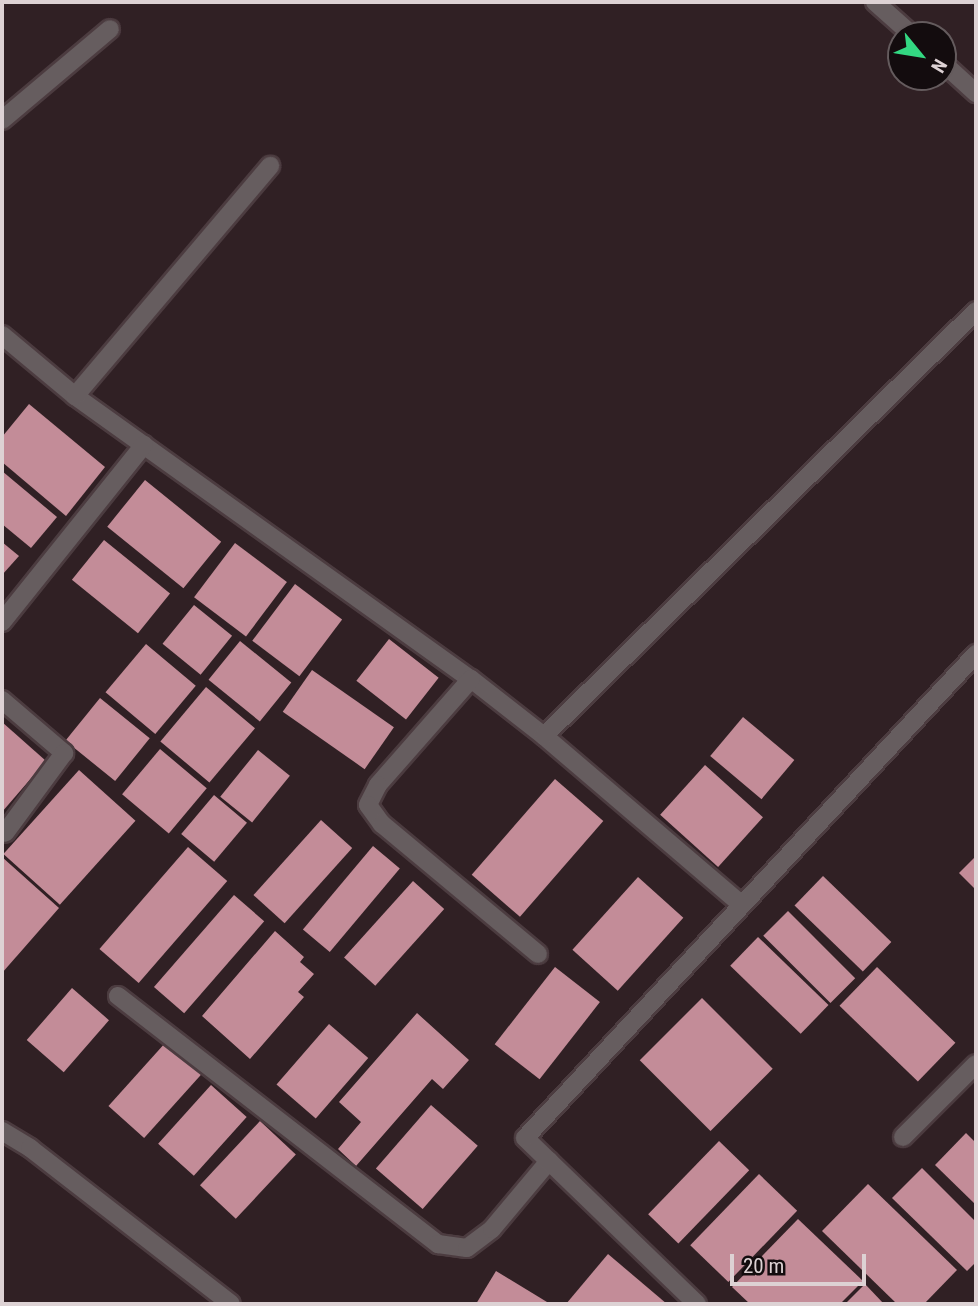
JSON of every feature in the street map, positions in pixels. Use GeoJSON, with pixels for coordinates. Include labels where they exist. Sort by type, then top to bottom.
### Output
{"type":"FeatureCollection","features":[{"type":"Feature","properties":{"kind":"street"},"geometry":{"type":"LineString","coordinates":[[875,2],[896,21]]}},
{"type":"Feature","properties":{"kind":"street"},"geometry":{"type":"LineString","coordinates":[[2,120],[110,29]]}},
{"type":"Feature","properties":{"kind":"street"},"geometry":{"type":"LineString","coordinates":[[957,76],[976,93]]}},
{"type":"Feature","properties":{"kind":"street"},"geometry":{"type":"LineString","coordinates":[[75,396],[270,166]]}},
{"type":"Feature","properties":{"kind":"street"},"geometry":{"type":"LineString","coordinates":[[544,736],[976,311]]}},
{"type":"Feature","properties":{"kind":"street"},"geometry":{"type":"LineString","coordinates":[[2,335],[75,396],[471,679],[544,736],[742,905]]}},
{"type":"Feature","properties":{"kind":"street"},"geometry":{"type":"LineString","coordinates":[[2,622],[145,445]]}},
{"type":"Feature","properties":{"kind":"street"},"geometry":{"type":"LineString","coordinates":[[697,1304],[525,1138],[976,654]]}},
{"type":"Feature","properties":{"kind":"street"},"geometry":{"type":"LineString","coordinates":[[471,679],[378,785],[368,805],[382,824],[538,954]]}},
{"type":"Feature","properties":{"kind":"street"},"geometry":{"type":"LineString","coordinates":[[2,700],[64,753],[5,833]]}},
{"type":"Feature","properties":{"kind":"street"},"geometry":{"type":"LineString","coordinates":[[118,996],[438,1244],[467,1248],[492,1228],[549,1161]]}},
{"type":"Feature","properties":{"kind":"street"},"geometry":{"type":"LineString","coordinates":[[903,1137],[976,1064]]}},
{"type":"Feature","properties":{"kind":"street"},"geometry":{"type":"LineString","coordinates":[[2,1131],[30,1148],[231,1304]]}},
{"type":"Feature","properties":{"kind":"building"},"geometry":{"type":"Polygon","coordinates":[[[29,404],[105,467],[66,516],[2,462],[2,437],[29,404]]]}},
{"type":"Feature","properties":{"kind":"building"},"geometry":{"type":"Polygon","coordinates":[[[2,471],[57,517],[31,548],[2,524],[2,471]]]}},
{"type":"Feature","properties":{"kind":"building"},"geometry":{"type":"Polygon","coordinates":[[[145,480],[221,542],[183,588],[107,527],[145,480]]]}},
{"type":"Feature","properties":{"kind":"building"},"geometry":{"type":"Polygon","coordinates":[[[104,540],[170,593],[138,633],[72,580],[104,540]]]}},
{"type":"Feature","properties":{"kind":"building"},"geometry":{"type":"Polygon","coordinates":[[[2,542],[19,556],[2,575],[2,542]]]}},
{"type":"Feature","properties":{"kind":"building"},"geometry":{"type":"Polygon","coordinates":[[[235,543],[287,582],[246,636],[194,597],[235,543]]]}},
{"type":"Feature","properties":{"kind":"building"},"geometry":{"type":"Polygon","coordinates":[[[295,584],[342,620],[299,676],[252,641],[295,584]]]}},
{"type":"Feature","properties":{"kind":"building"},"geometry":{"type":"Polygon","coordinates":[[[194,605],[232,636],[201,675],[163,644],[194,605]]]}},
{"type":"Feature","properties":{"kind":"building"},"geometry":{"type":"Polygon","coordinates":[[[389,639],[439,678],[406,720],[356,681],[389,639]]]}},
{"type":"Feature","properties":{"kind":"building"},"geometry":{"type":"Polygon","coordinates":[[[240,641],[291,683],[260,721],[209,680],[240,641]]]}},
{"type":"Feature","properties":{"kind":"building"},"geometry":{"type":"Polygon","coordinates":[[[146,644],[196,686],[155,734],[106,692],[146,644]]]}},
{"type":"Feature","properties":{"kind":"building"},"geometry":{"type":"Polygon","coordinates":[[[312,670],[394,727],[365,769],[283,712],[312,670]]]}},
{"type":"Feature","properties":{"kind":"building"},"geometry":{"type":"Polygon","coordinates":[[[206,687],[255,728],[209,783],[160,741],[206,687]]]}},
{"type":"Feature","properties":{"kind":"building"},"geometry":{"type":"Polygon","coordinates":[[[100,698],[150,738],[115,781],[65,741],[100,698]]]}},
{"type":"Feature","properties":{"kind":"building"},"geometry":{"type":"Polygon","coordinates":[[[743,717],[794,760],[762,799],[710,756],[743,717]]]}},
{"type":"Feature","properties":{"kind":"building"},"geometry":{"type":"Polygon","coordinates":[[[2,722],[46,761],[2,812],[2,722]]]}},
{"type":"Feature","properties":{"kind":"building"},"geometry":{"type":"Polygon","coordinates":[[[160,749],[207,788],[169,833],[122,794],[160,749]]]}},
{"type":"Feature","properties":{"kind":"building"},"geometry":{"type":"Polygon","coordinates":[[[258,750],[290,776],[252,822],[220,797],[258,750]]]}},
{"type":"Feature","properties":{"kind":"building"},"geometry":{"type":"Polygon","coordinates":[[[705,765],[763,817],[718,867],[660,815],[705,765]]]}},
{"type":"Feature","properties":{"kind":"building"},"geometry":{"type":"Polygon","coordinates":[[[79,770],[135,821],[60,905],[3,854],[79,770]]]}},
{"type":"Feature","properties":{"kind":"building"},"geometry":{"type":"Polygon","coordinates":[[[555,779],[603,821],[520,917],[472,875],[555,779]]]}},
{"type":"Feature","properties":{"kind":"building"},"geometry":{"type":"Polygon","coordinates":[[[214,795],[247,823],[214,862],[181,834],[214,795]]]}},
{"type":"Feature","properties":{"kind":"building"},"geometry":{"type":"Polygon","coordinates":[[[321,820],[352,848],[285,923],[253,895],[321,820]]]}},
{"type":"Feature","properties":{"kind":"building"},"geometry":{"type":"Polygon","coordinates":[[[373,846],[400,868],[330,952],[303,929],[373,846]]]}},
{"type":"Feature","properties":{"kind":"building"},"geometry":{"type":"Polygon","coordinates":[[[188,847],[227,881],[139,983],[99,949],[188,847]]]}},
{"type":"Feature","properties":{"kind":"building"},"geometry":{"type":"Polygon","coordinates":[[[976,856],[976,890],[959,873],[976,856]]]}},
{"type":"Feature","properties":{"kind":"building"},"geometry":{"type":"Polygon","coordinates":[[[2,857],[59,908],[2,973],[2,857]]]}},
{"type":"Feature","properties":{"kind":"building"},"geometry":{"type":"Polygon","coordinates":[[[823,876],[891,942],[863,971],[795,905],[823,876]]]}},
{"type":"Feature","properties":{"kind":"building"},"geometry":{"type":"Polygon","coordinates":[[[638,877],[683,918],[618,991],[572,950],[638,877]]]}},
{"type":"Feature","properties":{"kind":"building"},"geometry":{"type":"Polygon","coordinates":[[[413,881],[444,909],[375,986],[344,958],[413,881]]]}},
{"type":"Feature","properties":{"kind":"building"},"geometry":{"type":"Polygon","coordinates":[[[234,895],[264,921],[184,1013],[154,987],[234,895]]]}},
{"type":"Feature","properties":{"kind":"building"},"geometry":{"type":"Polygon","coordinates":[[[788,911],[855,978],[830,1003],[763,936],[788,911]]]}},
{"type":"Feature","properties":{"kind":"building"},"geometry":{"type":"Polygon","coordinates":[[[275,931],[304,957],[300,962],[314,974],[298,992],[304,997],[250,1059],[202,1016],[275,931]]]}},
{"type":"Feature","properties":{"kind":"building"},"geometry":{"type":"Polygon","coordinates":[[[758,937],[828,1005],[801,1034],[730,966],[758,937]]]}},
{"type":"Feature","properties":{"kind":"building"},"geometry":{"type":"Polygon","coordinates":[[[555,967],[600,1002],[540,1079],[495,1044],[555,967]]]}},
{"type":"Feature","properties":{"kind":"building"},"geometry":{"type":"Polygon","coordinates":[[[877,967],[955,1043],[918,1082],[839,1006],[877,967]]]}},
{"type":"Feature","properties":{"kind":"building"},"geometry":{"type":"Polygon","coordinates":[[[72,988],[109,1020],[64,1072],[27,1040],[72,988]]]}},
{"type":"Feature","properties":{"kind":"building"},"geometry":{"type":"Polygon","coordinates":[[[702,998],[773,1069],[710,1131],[640,1060],[702,998]]]}},
{"type":"Feature","properties":{"kind":"building"},"geometry":{"type":"Polygon","coordinates":[[[417,1013],[469,1060],[443,1089],[432,1079],[356,1166],[338,1149],[361,1122],[339,1102],[417,1013]]]}},
{"type":"Feature","properties":{"kind":"building"},"geometry":{"type":"Polygon","coordinates":[[[329,1024],[368,1058],[316,1118],[277,1084],[329,1024]]]}},
{"type":"Feature","properties":{"kind":"building"},"geometry":{"type":"Polygon","coordinates":[[[166,1042],[202,1074],[144,1138],[108,1106],[166,1042]]]}},
{"type":"Feature","properties":{"kind":"building"},"geometry":{"type":"Polygon","coordinates":[[[211,1085],[247,1117],[194,1176],[158,1144],[211,1085]]]}},
{"type":"Feature","properties":{"kind":"building"},"geometry":{"type":"Polygon","coordinates":[[[431,1105],[478,1146],[423,1209],[376,1168],[431,1105]]]}},
{"type":"Feature","properties":{"kind":"building"},"geometry":{"type":"Polygon","coordinates":[[[260,1121],[296,1154],[236,1219],[200,1185],[260,1121]]]}},
{"type":"Feature","properties":{"kind":"building"},"geometry":{"type":"Polygon","coordinates":[[[966,1133],[976,1143],[976,1205],[935,1165],[966,1133]]]}},
{"type":"Feature","properties":{"kind":"building"},"geometry":{"type":"Polygon","coordinates":[[[719,1141],[749,1170],[678,1244],[648,1214],[719,1141]]]}},
{"type":"Feature","properties":{"kind":"building"},"geometry":{"type":"Polygon","coordinates":[[[922,1168],[976,1222],[976,1262],[967,1271],[892,1198],[922,1168]]]}},
{"type":"Feature","properties":{"kind":"building"},"geometry":{"type":"Polygon","coordinates":[[[759,1174],[797,1211],[728,1282],[690,1245],[759,1174]]]}},
{"type":"Feature","properties":{"kind":"building"},"geometry":{"type":"Polygon","coordinates":[[[868,1184],[957,1270],[924,1304],[897,1304],[822,1231],[868,1184]]]}},
{"type":"Feature","properties":{"kind":"building"},"geometry":{"type":"Polygon","coordinates":[[[798,1219],[863,1281],[840,1304],[750,1304],[732,1287],[798,1219]]]}},
{"type":"Feature","properties":{"kind":"building"},"geometry":{"type":"Polygon","coordinates":[[[608,1254],[667,1304],[566,1304],[608,1254]]]}},
{"type":"Feature","properties":{"kind":"building"},"geometry":{"type":"Polygon","coordinates":[[[496,1271],[547,1302],[546,1304],[476,1304],[496,1271]]]}},
{"type":"Feature","properties":{"kind":"building"},"geometry":{"type":"Polygon","coordinates":[[[865,1284],[884,1304],[845,1304],[865,1284]]]}}]}
